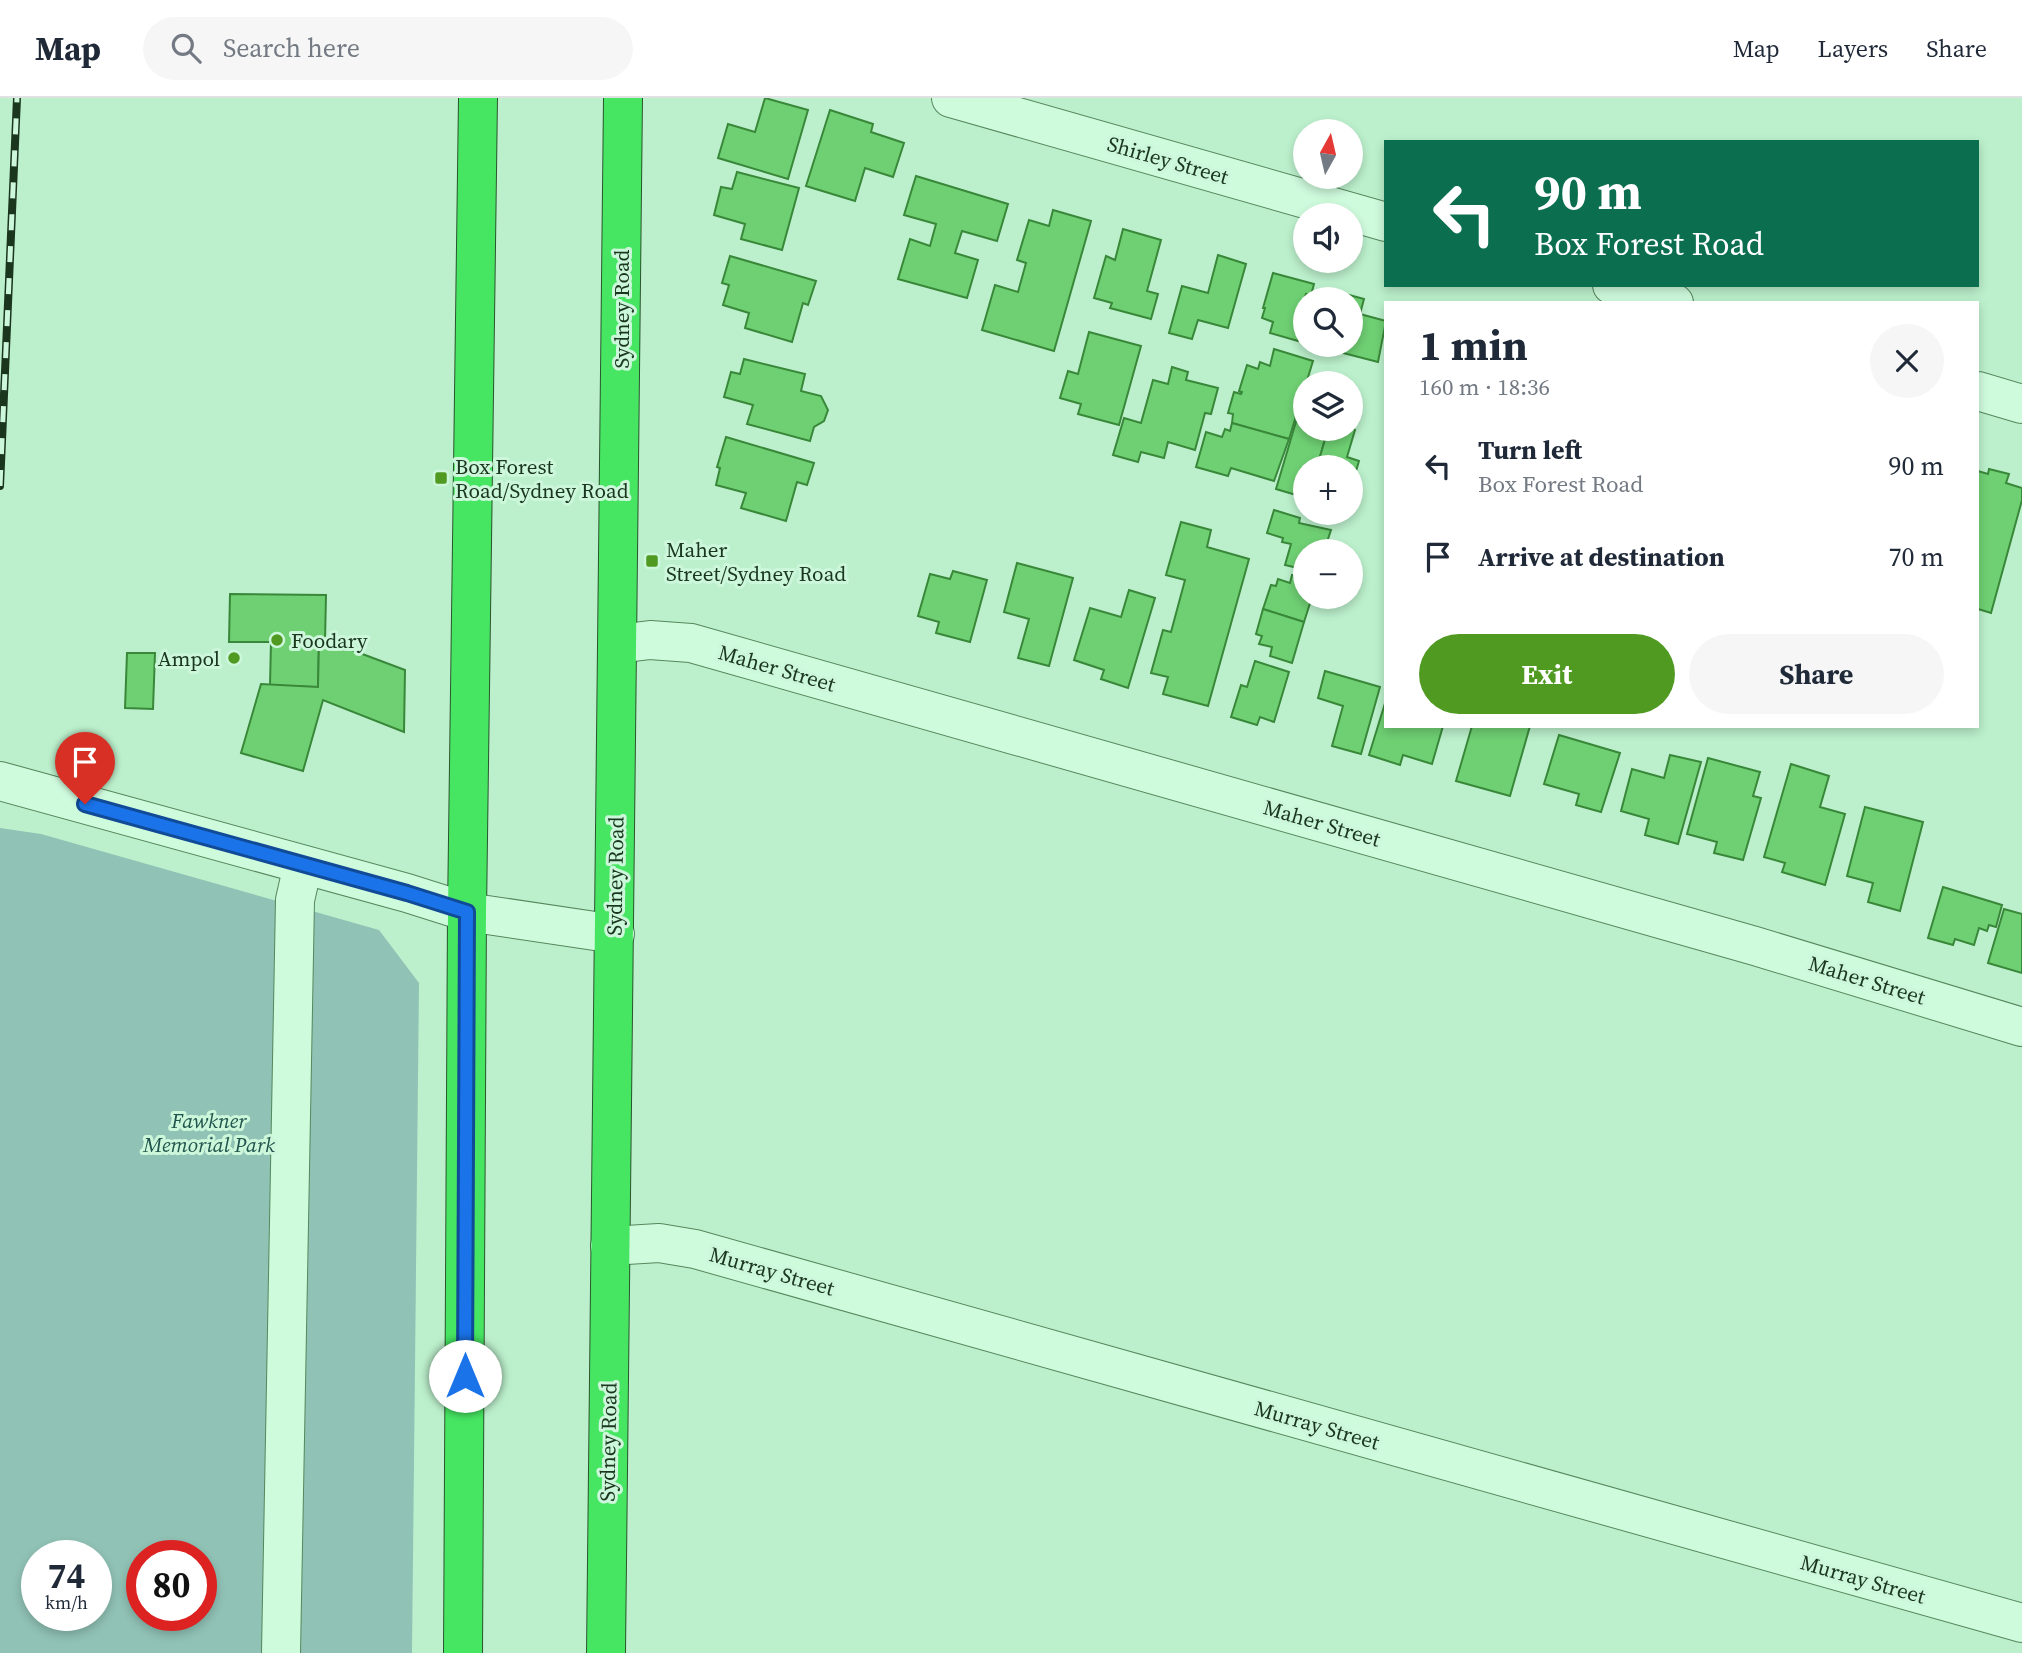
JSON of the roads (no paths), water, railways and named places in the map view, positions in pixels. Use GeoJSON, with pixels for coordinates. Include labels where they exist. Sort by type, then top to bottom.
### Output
{"type":"FeatureCollection","features":[{"type":"Feature","properties":{"kind":"highway"},"geometry":{"type":"LineString","coordinates":[[463,1653],[467,912],[478,98]]}},
{"type":"Feature","properties":{"kind":"highway","name":"Sydney Road"},"geometry":{"type":"LineString","coordinates":[[606,1653],[623,98]]}},
{"type":"Feature","properties":{"kind":"street","name":"Shirley Street"},"geometry":{"type":"LineString","coordinates":[[951,98],[1384,221]]}},
{"type":"Feature","properties":{"kind":"street"},"geometry":{"type":"LineString","coordinates":[[1619,287],[1667,301]]}},
{"type":"Feature","properties":{"kind":"street"},"geometry":{"type":"LineString","coordinates":[[1979,391],[2022,404]]}},
{"type":"Feature","properties":{"kind":"street","name":"Maher Street"},"geometry":{"type":"LineString","coordinates":[[618,644],[650,640],[691,643],[1768,950],[2022,1027]]}},
{"type":"Feature","properties":{"kind":"street"},"geometry":{"type":"LineString","coordinates":[[0,781],[467,912],[614,934]]}},
{"type":"Feature","properties":{"kind":"street"},"geometry":{"type":"LineString","coordinates":[[281,1653],[295,900],[303,864]]}},
{"type":"Feature","properties":{"kind":"street","name":"Murray Street"},"geometry":{"type":"LineString","coordinates":[[610,1246],[659,1243],[695,1249],[2022,1623]]}},
{"type":"Feature","properties":{"kind":"railway"},"geometry":{"type":"LineString","coordinates":[[0,486],[17,98]]}},
{"type":"Feature","properties":{"kind":"place","name":"Box Forest Road/Sydney Road"},"geometry":{"type":"Point","coordinates":[441,478]}},
{"type":"Feature","properties":{"kind":"place","name":"Maher Street/Sydney Road"},"geometry":{"type":"Point","coordinates":[652,561]}},
{"type":"Feature","properties":{"kind":"place","name":"Foodary"},"geometry":{"type":"Point","coordinates":[277,640]}},
{"type":"Feature","properties":{"kind":"place","name":"Ampol"},"geometry":{"type":"Point","coordinates":[234,658]}},
{"type":"Feature","properties":{"kind":"park label","name":"Fawkner Memorial Park"},"geometry":{"type":"Point","coordinates":[209,1132]}}]}
